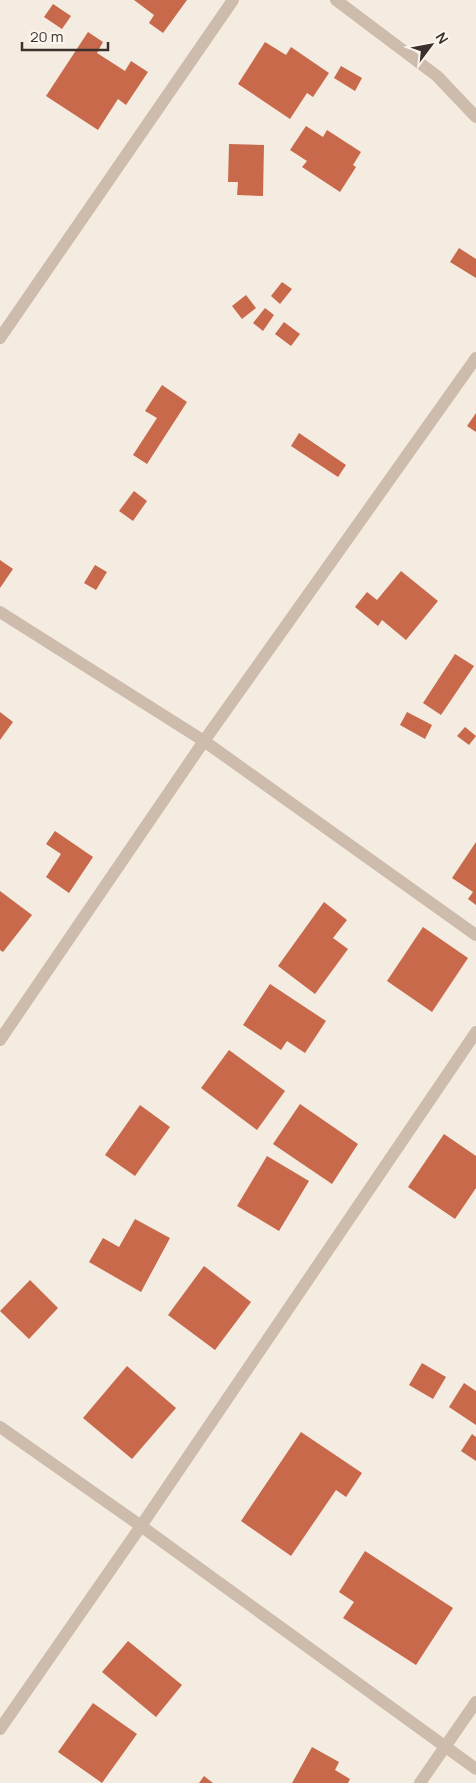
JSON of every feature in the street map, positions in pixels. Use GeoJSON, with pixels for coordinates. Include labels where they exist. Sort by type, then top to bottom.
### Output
{"type":"FeatureCollection","features":[{"type":"Feature","properties":{"kind":"street"},"geometry":{"type":"LineString","coordinates":[[0,338],[233,0]]}},
{"type":"Feature","properties":{"kind":"street"},"geometry":{"type":"LineString","coordinates":[[336,0],[437,76],[476,117]]}},
{"type":"Feature","properties":{"kind":"street"},"geometry":{"type":"LineString","coordinates":[[0,1040],[204,741],[476,358]]}},
{"type":"Feature","properties":{"kind":"street"},"geometry":{"type":"LineString","coordinates":[[0,612],[204,741],[476,935]]}},
{"type":"Feature","properties":{"kind":"street"},"geometry":{"type":"LineString","coordinates":[[0,1728],[141,1526],[476,1032]]}},
{"type":"Feature","properties":{"kind":"street"},"geometry":{"type":"LineString","coordinates":[[0,1427],[141,1526],[444,1748],[476,1769]]}},
{"type":"Feature","properties":{"kind":"street"},"geometry":{"type":"LineString","coordinates":[[420,1783],[476,1702]]}},
{"type":"Feature","properties":{"kind":"building"},"geometry":{"type":"Polygon","coordinates":[[[134,0],[187,0],[163,33],[149,23],[154,15],[134,0]]]}},
{"type":"Feature","properties":{"kind":"building"},"geometry":{"type":"Polygon","coordinates":[[[53,4],[71,16],[62,29],[44,17],[53,4]]]}},
{"type":"Feature","properties":{"kind":"building"},"geometry":{"type":"Polygon","coordinates":[[[88,32],[103,42],[97,53],[125,71],[131,61],[148,72],[126,105],[118,99],[98,130],[46,96],[88,32]]]}},
{"type":"Feature","properties":{"kind":"building"},"geometry":{"type":"Polygon","coordinates":[[[265,42],[286,55],[291,47],[329,73],[313,97],[307,93],[290,119],[238,84],[265,42]]]}},
{"type":"Feature","properties":{"kind":"building"},"geometry":{"type":"Polygon","coordinates":[[[341,66],[362,78],[355,91],[334,78],[341,66]]]}},
{"type":"Feature","properties":{"kind":"building"},"geometry":{"type":"Polygon","coordinates":[[[306,126],[323,137],[327,130],[361,152],[353,165],[356,167],[340,192],[302,167],[307,161],[290,150],[306,126]]]}},
{"type":"Feature","properties":{"kind":"building"},"geometry":{"type":"Polygon","coordinates":[[[229,144],[264,145],[263,196],[237,195],[238,182],[228,182],[229,144]]]}},
{"type":"Feature","properties":{"kind":"building"},"geometry":{"type":"Polygon","coordinates":[[[459,248],[476,259],[476,278],[450,262],[459,248]]]}},
{"type":"Feature","properties":{"kind":"building"},"geometry":{"type":"Polygon","coordinates":[[[282,282],[292,289],[280,304],[271,296],[282,282]]]}},
{"type":"Feature","properties":{"kind":"building"},"geometry":{"type":"Polygon","coordinates":[[[246,295],[256,308],[242,319],[232,306],[246,295]]]}},
{"type":"Feature","properties":{"kind":"building"},"geometry":{"type":"Polygon","coordinates":[[[265,308],[274,315],[263,331],[253,323],[265,308]]]}},
{"type":"Feature","properties":{"kind":"building"},"geometry":{"type":"Polygon","coordinates":[[[284,322],[300,334],[291,346],[275,334],[284,322]]]}},
{"type":"Feature","properties":{"kind":"building"},"geometry":{"type":"Polygon","coordinates":[[[162,385],[187,402],[147,464],[133,455],[157,418],[145,411],[162,385]]]}},
{"type":"Feature","properties":{"kind":"building"},"geometry":{"type":"Polygon","coordinates":[[[476,413],[476,432],[467,426],[476,413]]]}},
{"type":"Feature","properties":{"kind":"building"},"geometry":{"type":"Polygon","coordinates":[[[299,433],[346,465],[338,477],[291,446],[299,433]]]}},
{"type":"Feature","properties":{"kind":"building"},"geometry":{"type":"Polygon","coordinates":[[[134,491],[147,501],[133,521],[119,511],[134,491]]]}},
{"type":"Feature","properties":{"kind":"building"},"geometry":{"type":"Polygon","coordinates":[[[0,560],[13,569],[0,588],[0,560]]]}},
{"type":"Feature","properties":{"kind":"building"},"geometry":{"type":"Polygon","coordinates":[[[95,565],[107,572],[96,590],[84,583],[95,565]]]}},
{"type":"Feature","properties":{"kind":"building"},"geometry":{"type":"Polygon","coordinates":[[[401,571],[438,601],[406,640],[382,620],[378,626],[355,607],[367,592],[377,600],[401,571]]]}},
{"type":"Feature","properties":{"kind":"building"},"geometry":{"type":"Polygon","coordinates":[[[455,654],[474,666],[441,715],[423,703],[455,654]]]}},
{"type":"Feature","properties":{"kind":"building"},"geometry":{"type":"Polygon","coordinates":[[[0,712],[13,722],[0,740],[0,712]]]}},
{"type":"Feature","properties":{"kind":"building"},"geometry":{"type":"Polygon","coordinates":[[[407,712],[432,725],[425,739],[400,725],[407,712]]]}},
{"type":"Feature","properties":{"kind":"building"},"geometry":{"type":"Polygon","coordinates":[[[465,727],[476,736],[469,745],[457,736],[465,727]]]}},
{"type":"Feature","properties":{"kind":"building"},"geometry":{"type":"Polygon","coordinates":[[[55,831],[93,857],[69,893],[46,877],[61,854],[46,844],[55,831]]]}},
{"type":"Feature","properties":{"kind":"building"},"geometry":{"type":"Polygon","coordinates":[[[476,842],[476,905],[468,899],[473,892],[452,878],[476,842]]]}},
{"type":"Feature","properties":{"kind":"building"},"geometry":{"type":"Polygon","coordinates":[[[0,891],[32,915],[3,952],[0,950],[0,891]]]}},
{"type":"Feature","properties":{"kind":"building"},"geometry":{"type":"Polygon","coordinates":[[[324,902],[347,920],[333,938],[348,949],[315,994],[278,966],[324,902]]]}},
{"type":"Feature","properties":{"kind":"building"},"geometry":{"type":"Polygon","coordinates":[[[423,927],[468,958],[432,1012],[387,981],[423,927]]]}},
{"type":"Feature","properties":{"kind":"building"},"geometry":{"type":"Polygon","coordinates":[[[270,984],[326,1021],[305,1053],[287,1041],[281,1050],[243,1025],[270,984]]]}},
{"type":"Feature","properties":{"kind":"building"},"geometry":{"type":"Polygon","coordinates":[[[229,1050],[285,1091],[257,1130],[201,1088],[229,1050]]]}},
{"type":"Feature","properties":{"kind":"building"},"geometry":{"type":"Polygon","coordinates":[[[300,1104],[358,1144],[332,1184],[273,1144],[300,1104]]]}},
{"type":"Feature","properties":{"kind":"building"},"geometry":{"type":"Polygon","coordinates":[[[140,1105],[170,1127],[135,1176],[105,1155],[140,1105]]]}},
{"type":"Feature","properties":{"kind":"building"},"geometry":{"type":"Polygon","coordinates":[[[444,1134],[476,1156],[476,1188],[455,1219],[408,1187],[444,1134]]]}},
{"type":"Feature","properties":{"kind":"building"},"geometry":{"type":"Polygon","coordinates":[[[267,1156],[309,1181],[279,1231],[237,1206],[267,1156]]]}},
{"type":"Feature","properties":{"kind":"building"},"geometry":{"type":"Polygon","coordinates":[[[135,1219],[170,1238],[141,1292],[89,1262],[103,1238],[119,1247],[135,1219]]]}},
{"type":"Feature","properties":{"kind":"building"},"geometry":{"type":"Polygon","coordinates":[[[204,1266],[251,1302],[215,1350],[168,1315],[204,1266]]]}},
{"type":"Feature","properties":{"kind":"building"},"geometry":{"type":"Polygon","coordinates":[[[30,1280],[58,1308],[29,1339],[0,1311],[30,1280]]]}},
{"type":"Feature","properties":{"kind":"building"},"geometry":{"type":"Polygon","coordinates":[[[422,1363],[446,1377],[433,1399],[409,1385],[422,1363]]]}},
{"type":"Feature","properties":{"kind":"building"},"geometry":{"type":"Polygon","coordinates":[[[127,1366],[176,1408],[132,1459],[83,1418],[127,1366]]]}},
{"type":"Feature","properties":{"kind":"building"},"geometry":{"type":"Polygon","coordinates":[[[464,1383],[476,1391],[476,1425],[449,1407],[464,1383]]]}},
{"type":"Feature","properties":{"kind":"building"},"geometry":{"type":"Polygon","coordinates":[[[301,1432],[362,1473],[346,1497],[336,1490],[291,1556],[241,1521],[301,1432]]]}},
{"type":"Feature","properties":{"kind":"building"},"geometry":{"type":"Polygon","coordinates":[[[472,1434],[476,1437],[476,1461],[461,1451],[472,1434]]]}},
{"type":"Feature","properties":{"kind":"building"},"geometry":{"type":"Polygon","coordinates":[[[365,1551],[453,1608],[416,1665],[343,1618],[354,1602],[339,1592],[365,1551]]]}},
{"type":"Feature","properties":{"kind":"building"},"geometry":{"type":"Polygon","coordinates":[[[128,1641],[182,1685],[156,1717],[102,1672],[128,1641]]]}},
{"type":"Feature","properties":{"kind":"building"},"geometry":{"type":"Polygon","coordinates":[[[93,1703],[137,1734],[102,1783],[58,1752],[93,1703]]]}},
{"type":"Feature","properties":{"kind":"building"},"geometry":{"type":"Polygon","coordinates":[[[312,1747],[339,1762],[335,1770],[350,1779],[348,1783],[292,1783],[312,1747]]]}},
{"type":"Feature","properties":{"kind":"building"},"geometry":{"type":"Polygon","coordinates":[[[204,1776],[213,1783],[199,1783],[204,1776]]]}}]}
